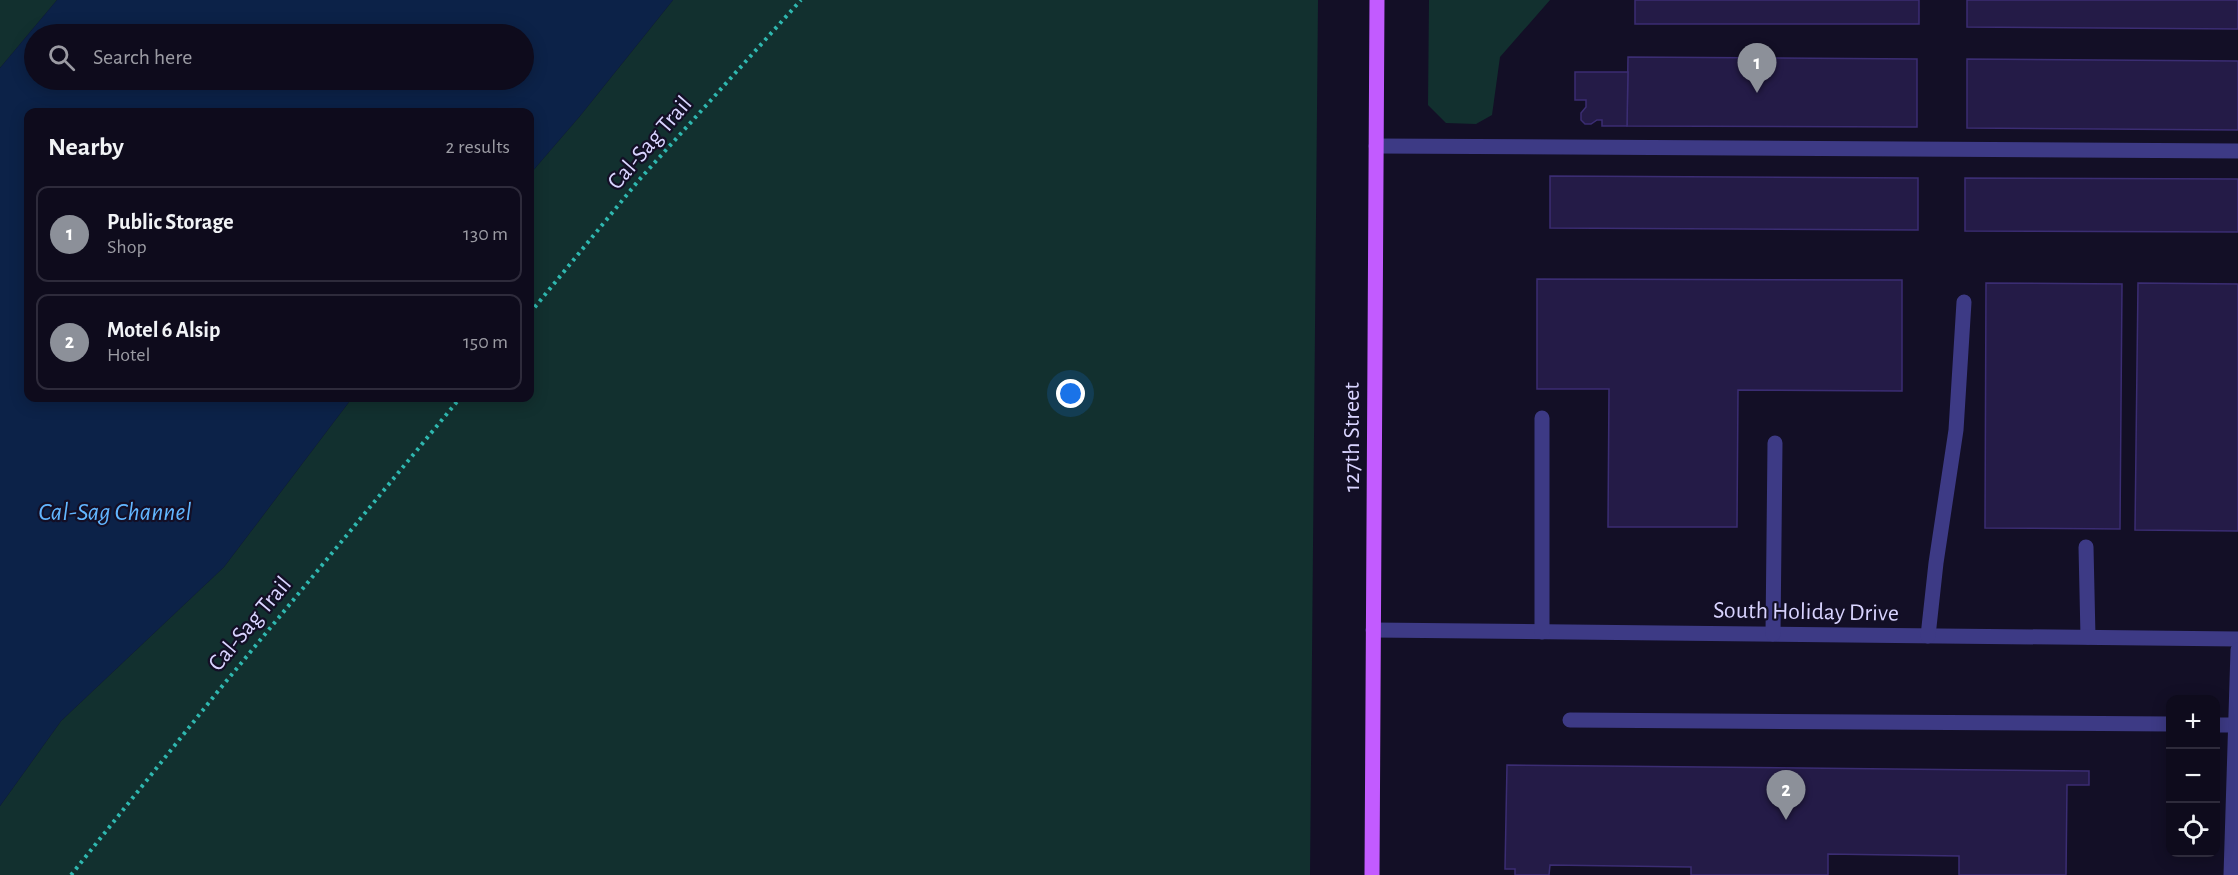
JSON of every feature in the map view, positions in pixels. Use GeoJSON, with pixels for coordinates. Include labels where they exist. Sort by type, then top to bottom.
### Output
{"type":"FeatureCollection","features":[{"type":"Feature","properties":{"kind":"main road","name":"127th Street"},"geometry":{"type":"LineString","coordinates":[[1372,875],[1377,0]]}},
{"type":"Feature","properties":{"kind":"lane"},"geometry":{"type":"LineString","coordinates":[[1376,146],[2238,151]]}},
{"type":"Feature","properties":{"kind":"lane"},"geometry":{"type":"LineString","coordinates":[[1928,636],[1936,563],[1956,430],[1964,302]]}},
{"type":"Feature","properties":{"kind":"lane"},"geometry":{"type":"LineString","coordinates":[[1542,418],[1542,632]]}},
{"type":"Feature","properties":{"kind":"lane"},"geometry":{"type":"LineString","coordinates":[[1773,634],[1775,443]]}},
{"type":"Feature","properties":{"kind":"lane"},"geometry":{"type":"LineString","coordinates":[[2086,547],[2088,638]]}},
{"type":"Feature","properties":{"kind":"lane","name":"South Holiday Drive"},"geometry":{"type":"LineString","coordinates":[[1373,630],[2238,639]]}},
{"type":"Feature","properties":{"kind":"lane"},"geometry":{"type":"LineString","coordinates":[[2231,875],[2238,650]]}},
{"type":"Feature","properties":{"kind":"lane"},"geometry":{"type":"LineString","coordinates":[[1569,720],[2166,724]]}},
{"type":"Feature","properties":{"kind":"lane"},"geometry":{"type":"LineString","coordinates":[[2220,725],[2235,725]]}},
{"type":"Feature","properties":{"kind":"path","name":"Cal-Sag Trail"},"geometry":{"type":"LineString","coordinates":[[534,309],[639,180],[801,0]]}},
{"type":"Feature","properties":{"kind":"path","name":"Cal-Sag Trail"},"geometry":{"type":"LineString","coordinates":[[71,875],[212,699],[457,402]]}},
{"type":"Feature","properties":{"kind":"green space"},"geometry":{"type":"Polygon","coordinates":[[[0,0],[57,0],[37,24],[24,24],[24,39],[0,68],[0,0]]]}},
{"type":"Feature","properties":{"kind":"green space"},"geometry":{"type":"Polygon","coordinates":[[[673,0],[1318,0],[1310,875],[0,875],[0,806],[61,721],[224,567],[349,402],[534,402],[534,169],[673,0]]]}},
{"type":"Feature","properties":{"kind":"green space"},"geometry":{"type":"Polygon","coordinates":[[[1429,0],[1550,0],[1500,57],[1492,115],[1476,124],[1446,123],[1428,105],[1429,0]]]}},
{"type":"Feature","properties":{"kind":"water","name":"Cal-Sag Channel"},"geometry":{"type":"Polygon","coordinates":[[[57,0],[673,0],[534,169],[534,108],[24,108],[24,402],[349,402],[224,567],[61,721],[0,806],[0,68],[24,39],[24,90],[534,90],[534,24],[37,24],[57,0]]]}},
{"type":"Feature","properties":{"kind":"building"},"geometry":{"type":"Polygon","coordinates":[[[1635,0],[1919,0],[1919,24],[1635,24],[1635,0]]]}},
{"type":"Feature","properties":{"kind":"building"},"geometry":{"type":"Polygon","coordinates":[[[1967,0],[2238,0],[2238,29],[1967,27],[1967,0]]]}},
{"type":"Feature","properties":{"kind":"building"},"geometry":{"type":"Polygon","coordinates":[[[1628,57],[1917,59],[1917,127],[1627,126],[1628,57]]]}},
{"type":"Feature","properties":{"kind":"building"},"geometry":{"type":"Polygon","coordinates":[[[1967,59],[2238,61],[2238,130],[1967,128],[1967,59]]]}},
{"type":"Feature","properties":{"kind":"building"},"geometry":{"type":"Polygon","coordinates":[[[1575,72],[1628,72],[1627,126],[1602,126],[1602,120],[1585,124],[1581,120],[1586,100],[1575,100],[1575,72]]]}},
{"type":"Feature","properties":{"kind":"building"},"geometry":{"type":"Polygon","coordinates":[[[1550,176],[1918,178],[1918,230],[1550,228],[1550,176]]]}},
{"type":"Feature","properties":{"kind":"building"},"geometry":{"type":"Polygon","coordinates":[[[1965,178],[2238,179],[2238,232],[1965,231],[1965,178]]]}},
{"type":"Feature","properties":{"kind":"building"},"geometry":{"type":"Polygon","coordinates":[[[1537,279],[1902,280],[1902,391],[1738,390],[1737,527],[1608,527],[1609,389],[1537,389],[1537,279]]]}},
{"type":"Feature","properties":{"kind":"building"},"geometry":{"type":"Polygon","coordinates":[[[1986,283],[2122,284],[2120,529],[1985,528],[1986,283]]]}},
{"type":"Feature","properties":{"kind":"building"},"geometry":{"type":"Polygon","coordinates":[[[2138,283],[2238,284],[2238,531],[2135,530],[2138,283]]]}},
{"type":"Feature","properties":{"kind":"building"},"geometry":{"type":"Polygon","coordinates":[[[1507,765],[2089,771],[2089,785],[2067,785],[2066,875],[1959,875],[1959,856],[1828,854],[1828,875],[1691,875],[1691,867],[1550,865],[1549,875],[1515,875],[1515,869],[1505,869],[1507,765]]]}},
{"type":"Feature","properties":{"kind":"place","name":"Public Storage"},"geometry":{"type":"Point","coordinates":[1757,93]}},
{"type":"Feature","properties":{"kind":"place","name":"Motel 6 Alsip"},"geometry":{"type":"Point","coordinates":[1786,820]}}]}
